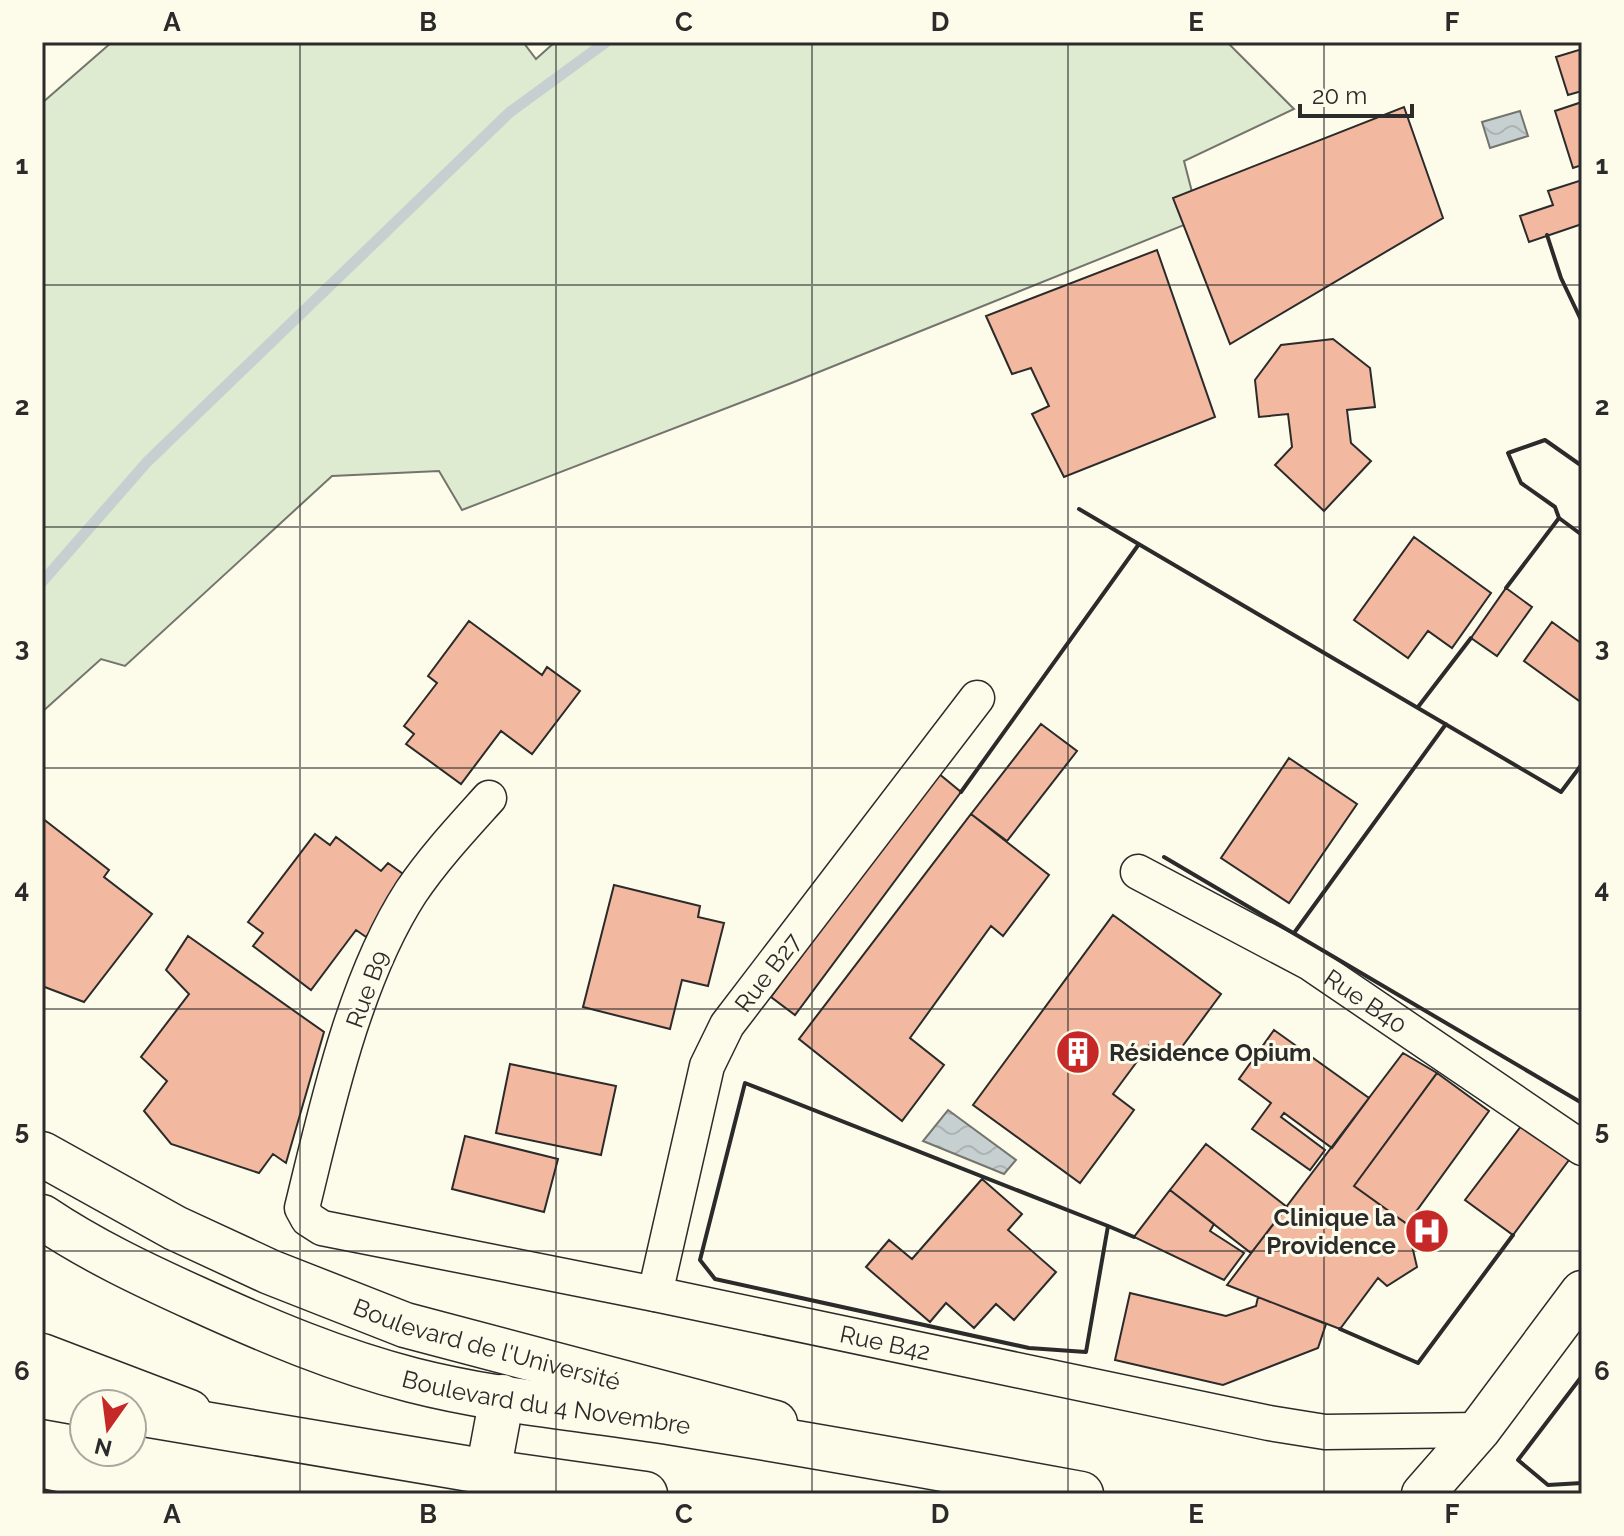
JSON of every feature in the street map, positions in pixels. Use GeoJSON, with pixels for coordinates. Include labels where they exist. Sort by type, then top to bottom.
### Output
{"type":"FeatureCollection","features":[{"type":"Feature","properties":{"kind":"main road","name":"Boulevard de l'Université"},"geometry":{"type":"LineString","coordinates":[[42,1154],[175,1228],[270,1272],[405,1325],[955,1470]]}},
{"type":"Feature","properties":{"kind":"main road","name":"Boulevard du 4 Novembre"},"geometry":{"type":"LineString","coordinates":[[42,1217],[151,1278],[246,1322],[326,1355],[413,1380],[955,1470],[1081,1494]]}},
{"type":"Feature","properties":{"kind":"main road"},"geometry":{"type":"LineString","coordinates":[[42,1356],[237,1430]]}},
{"type":"Feature","properties":{"kind":"main road"},"geometry":{"type":"LineString","coordinates":[[42,1396],[68,1401]]}},
{"type":"Feature","properties":{"kind":"main road"},"geometry":{"type":"LineString","coordinates":[[488,1472],[502,1397]]}},
{"type":"Feature","properties":{"kind":"main road"},"geometry":{"type":"LineString","coordinates":[[148,1415],[488,1472],[645,1494]]}},
{"type":"Feature","properties":{"kind":"street","name":"Rue B27"},"geometry":{"type":"LineString","coordinates":[[655,1294],[707,1066],[727,1025],[977,698]]}},
{"type":"Feature","properties":{"kind":"street","name":"Rue B9"},"geometry":{"type":"LineString","coordinates":[[302,1208],[358,1008],[387,935],[412,892],[445,847],[489,798]]}},
{"type":"Feature","properties":{"kind":"street","name":"Rue B40"},"geometry":{"type":"LineString","coordinates":[[1138,872],[1310,963],[1582,1148]]}},
{"type":"Feature","properties":{"kind":"street","name":"Rue B42"},"geometry":{"type":"LineString","coordinates":[[302,1208],[308,1219],[322,1228],[655,1294],[1269,1423],[1325,1432],[1479,1430]]}},
{"type":"Feature","properties":{"kind":"street"},"geometry":{"type":"LineString","coordinates":[[1430,1484],[1479,1430],[1582,1292]]}},
{"type":"Feature","properties":{"kind":"green space"},"geometry":{"type":"Polygon","coordinates":[[[112,42],[523,42],[536,59],[555,42],[1227,42],[1294,109],[1184,161],[1199,219],[794,382],[462,510],[439,471],[332,476],[125,666],[101,659],[42,712],[42,103],[112,42]]]}},
{"type":"Feature","properties":{"kind":"water"},"geometry":{"type":"Polygon","coordinates":[[[1520,111],[1528,136],[1490,148],[1482,122],[1520,111]]]}},
{"type":"Feature","properties":{"kind":"water"},"geometry":{"type":"Polygon","coordinates":[[[948,1110],[1016,1160],[1004,1174],[923,1141],[948,1110]]]}},
{"type":"Feature","properties":{"kind":"building"},"geometry":{"type":"Polygon","coordinates":[[[1582,49],[1582,91],[1568,95],[1556,57],[1582,49]]]}},
{"type":"Feature","properties":{"kind":"building"},"geometry":{"type":"Polygon","coordinates":[[[1582,102],[1582,165],[1573,168],[1555,111],[1582,102]]]}},
{"type":"Feature","properties":{"kind":"building"},"geometry":{"type":"Polygon","coordinates":[[[1404,107],[1443,218],[1230,344],[1173,198],[1404,107]]]}},
{"type":"Feature","properties":{"kind":"building"},"geometry":{"type":"Polygon","coordinates":[[[1582,180],[1582,224],[1529,242],[1520,216],[1553,205],[1548,191],[1582,180]]]}},
{"type":"Feature","properties":{"kind":"building"},"geometry":{"type":"Polygon","coordinates":[[[1157,250],[1215,417],[1064,477],[1032,414],[1049,406],[1031,368],[1012,374],[986,316],[1157,250]]]}},
{"type":"Feature","properties":{"kind":"building"},"geometry":{"type":"Polygon","coordinates":[[[1333,339],[1370,368],[1375,407],[1347,410],[1351,443],[1371,461],[1324,511],[1275,465],[1292,447],[1288,414],[1259,417],[1255,380],[1281,345],[1333,339]]]}},
{"type":"Feature","properties":{"kind":"building"},"geometry":{"type":"Polygon","coordinates":[[[1414,537],[1491,593],[1452,648],[1428,631],[1408,658],[1354,620],[1414,537]]]}},
{"type":"Feature","properties":{"kind":"building"},"geometry":{"type":"Polygon","coordinates":[[[1506,588],[1532,607],[1497,656],[1471,638],[1506,588]]]}},
{"type":"Feature","properties":{"kind":"building"},"geometry":{"type":"Polygon","coordinates":[[[469,621],[542,675],[547,667],[580,691],[532,754],[501,731],[461,784],[406,744],[414,734],[404,726],[437,683],[428,676],[469,621]]]}},
{"type":"Feature","properties":{"kind":"building"},"geometry":{"type":"Polygon","coordinates":[[[1552,622],[1582,644],[1582,703],[1524,661],[1552,622]]]}},
{"type":"Feature","properties":{"kind":"building"},"geometry":{"type":"Polygon","coordinates":[[[1041,724],[1077,751],[1007,841],[971,814],[1041,724]]]}},
{"type":"Feature","properties":{"kind":"building"},"geometry":{"type":"Polygon","coordinates":[[[1289,758],[1357,804],[1289,903],[1221,858],[1289,758]]]}},
{"type":"Feature","properties":{"kind":"building"},"geometry":{"type":"Polygon","coordinates":[[[938,773],[961,792],[795,1015],[771,997],[938,773]]]}},
{"type":"Feature","properties":{"kind":"building"},"geometry":{"type":"Polygon","coordinates":[[[971,814],[1049,875],[1003,936],[991,926],[910,1038],[944,1065],[902,1121],[799,1039],[971,814]]]}},
{"type":"Feature","properties":{"kind":"building"},"geometry":{"type":"Polygon","coordinates":[[[42,818],[109,870],[104,877],[152,914],[84,1002],[42,986],[42,818]]]}},
{"type":"Feature","properties":{"kind":"building"},"geometry":{"type":"Polygon","coordinates":[[[315,834],[330,845],[336,837],[381,871],[388,863],[410,879],[366,937],[356,930],[311,990],[253,946],[263,933],[248,922],[315,834]]]}},
{"type":"Feature","properties":{"kind":"building"},"geometry":{"type":"Polygon","coordinates":[[[614,885],[700,906],[698,917],[724,923],[708,986],[682,980],[670,1029],[583,1007],[614,885]]]}},
{"type":"Feature","properties":{"kind":"building","name":"Résidence Opium"},"geometry":{"type":"Polygon","coordinates":[[[1113,915],[1221,994],[1173,1059],[1150,1044],[1113,1094],[1134,1110],[1080,1183],[973,1105],[1113,915]]]}},
{"type":"Feature","properties":{"kind":"building"},"geometry":{"type":"Polygon","coordinates":[[[188,936],[324,1032],[286,1163],[273,1154],[259,1173],[171,1144],[144,1111],[167,1081],[141,1057],[189,994],[166,970],[188,936]]]}},
{"type":"Feature","properties":{"kind":"building"},"geometry":{"type":"Polygon","coordinates":[[[1274,1030],[1369,1098],[1332,1148],[1284,1113],[1281,1117],[1325,1150],[1310,1170],[1252,1129],[1271,1103],[1239,1079],[1274,1030]]]}},
{"type":"Feature","properties":{"kind":"building"},"geometry":{"type":"Polygon","coordinates":[[[1403,1053],[1437,1073],[1354,1186],[1407,1224],[1417,1267],[1387,1286],[1378,1278],[1340,1329],[1227,1285],[1403,1053]]]}},
{"type":"Feature","properties":{"kind":"building"},"geometry":{"type":"Polygon","coordinates":[[[510,1064],[616,1086],[601,1155],[496,1133],[510,1064]]]}},
{"type":"Feature","properties":{"kind":"building"},"geometry":{"type":"Polygon","coordinates":[[[1437,1073],[1489,1111],[1407,1224],[1354,1186],[1437,1073]]]}},
{"type":"Feature","properties":{"kind":"building"},"geometry":{"type":"Polygon","coordinates":[[[1522,1125],[1569,1160],[1513,1235],[1465,1200],[1522,1125]]]}},
{"type":"Feature","properties":{"kind":"building"},"geometry":{"type":"Polygon","coordinates":[[[465,1136],[558,1159],[544,1212],[452,1189],[465,1136]]]}},
{"type":"Feature","properties":{"kind":"building"},"geometry":{"type":"Polygon","coordinates":[[[1206,1144],[1287,1207],[1251,1253],[1170,1190],[1206,1144]]]}},
{"type":"Feature","properties":{"kind":"building"},"geometry":{"type":"Polygon","coordinates":[[[982,1179],[1022,1214],[1008,1230],[1056,1272],[1014,1320],[996,1304],[974,1328],[946,1303],[930,1322],[866,1267],[889,1240],[912,1259],[982,1179]]]}},
{"type":"Feature","properties":{"kind":"building"},"geometry":{"type":"Polygon","coordinates":[[[1170,1190],[1214,1224],[1210,1231],[1244,1253],[1224,1280],[1134,1237],[1170,1190]]]}},
{"type":"Feature","properties":{"kind":"building"},"geometry":{"type":"Polygon","coordinates":[[[1130,1293],[1226,1316],[1256,1306],[1258,1297],[1326,1324],[1318,1348],[1223,1385],[1115,1360],[1130,1293]]]}},
{"type":"Feature","properties":{"kind":"waterway"},"geometry":{"type":"LineString","coordinates":[[42,582],[147,462],[510,112],[606,42]]}},
{"type":"Feature","properties":{"kind":"wall"},"geometry":{"type":"LineString","coordinates":[[1547,235],[1561,278],[1582,322]]}},
{"type":"Feature","properties":{"kind":"wall"},"geometry":{"type":"LineString","coordinates":[[1559,518],[1555,507],[1521,483],[1508,453],[1545,440],[1582,466]]}},
{"type":"Feature","properties":{"kind":"wall"},"geometry":{"type":"LineString","coordinates":[[1079,509],[1561,792],[1582,764]]}},
{"type":"Feature","properties":{"kind":"wall"},"geometry":{"type":"LineString","coordinates":[[1506,588],[1559,518],[1582,535]]}},
{"type":"Feature","properties":{"kind":"wall"},"geometry":{"type":"LineString","coordinates":[[961,792],[1139,544]]}},
{"type":"Feature","properties":{"kind":"wall"},"geometry":{"type":"LineString","coordinates":[[1418,707],[1471,638]]}},
{"type":"Feature","properties":{"kind":"wall"},"geometry":{"type":"LineString","coordinates":[[1294,933],[1446,724]]}},
{"type":"Feature","properties":{"kind":"wall"},"geometry":{"type":"LineString","coordinates":[[1164,857],[1582,1103]]}},
{"type":"Feature","properties":{"kind":"wall"},"geometry":{"type":"LineString","coordinates":[[1108,1226],[1086,1352],[1029,1348],[715,1279],[700,1260],[745,1083],[1108,1226],[1134,1237]]}},
{"type":"Feature","properties":{"kind":"wall"},"geometry":{"type":"LineString","coordinates":[[1340,1329],[1418,1363],[1513,1235]]}},
{"type":"Feature","properties":{"kind":"wall"},"geometry":{"type":"LineString","coordinates":[[1582,1376],[1518,1460],[1548,1485],[1582,1483]]}},
{"type":"Feature","properties":{"kind":"wall"},"geometry":{"type":"LineString","coordinates":[[42,1490],[62,1494]]}},
{"type":"Feature","properties":{"kind":"place","name":"Résidence Opium"},"geometry":{"type":"Point","coordinates":[1078,1052]}},
{"type":"Feature","properties":{"kind":"place","name":"Clinique la Providence"},"geometry":{"type":"Point","coordinates":[1427,1231]}}]}
